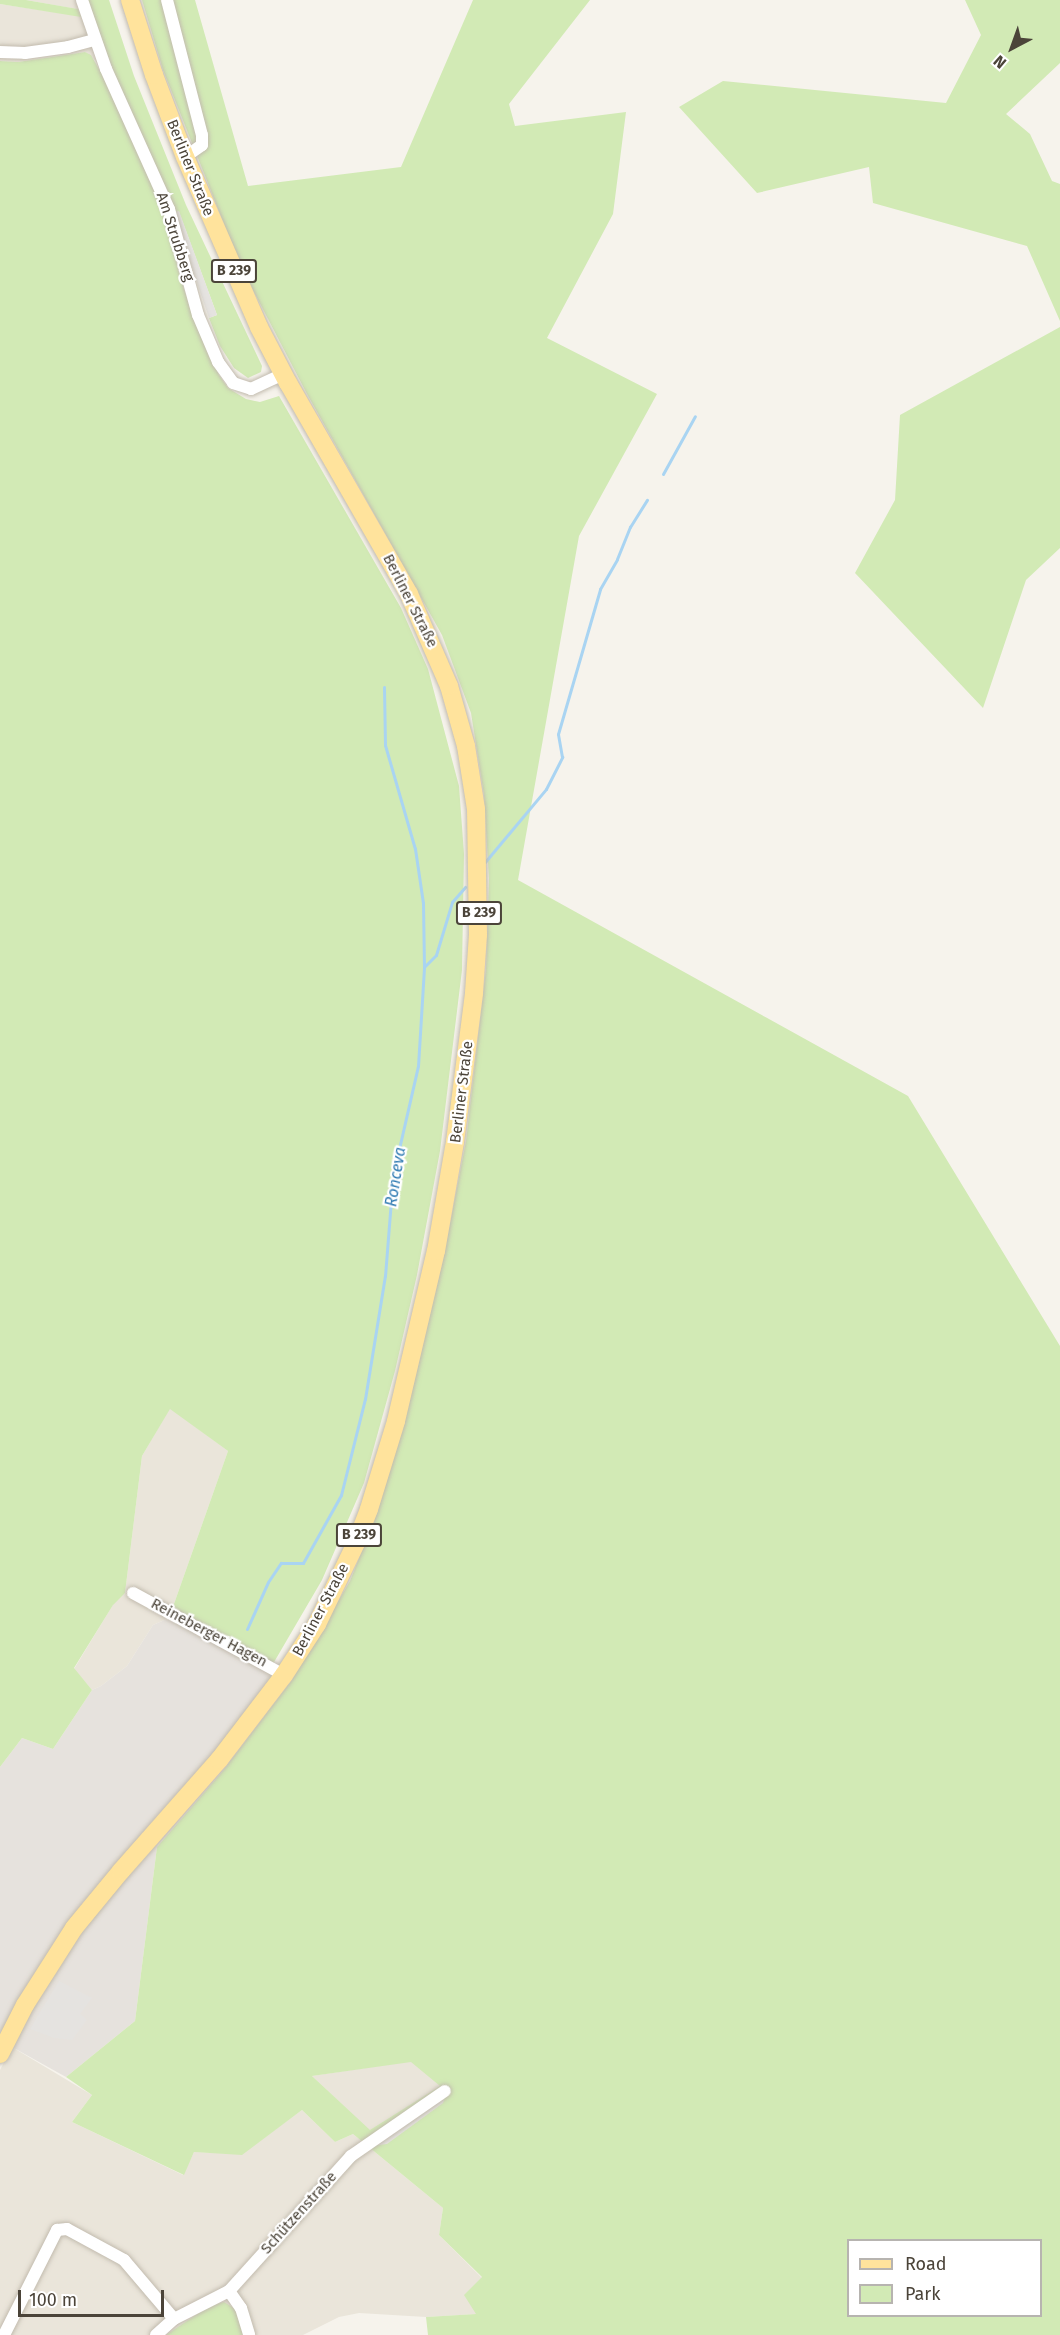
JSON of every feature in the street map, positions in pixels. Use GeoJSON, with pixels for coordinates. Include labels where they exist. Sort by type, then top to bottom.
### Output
{"type":"FeatureCollection","features":[{"type":"Feature","properties":{"kind":"main road","name":"Berliner Straße"},"geometry":{"type":"LineString","coordinates":[[0,2054],[26,2005],[74,1928],[219,1760],[284,1675],[317,1624],[340,1579],[369,1509],[396,1421],[421,1317],[457,1130],[474,993],[479,877],[476,809],[466,746],[437,654],[409,594],[283,374],[224,250],[184,157],[130,0]]}},
{"type":"Feature","properties":{"kind":"street","name":"Am Strubberg"},"geometry":{"type":"LineString","coordinates":[[82,0],[94,40],[169,209],[198,315],[218,362],[233,383],[250,389],[283,374]]}},
{"type":"Feature","properties":{"kind":"street"},"geometry":{"type":"LineString","coordinates":[[167,0],[202,135],[202,145],[184,157]]}},
{"type":"Feature","properties":{"kind":"street"},"geometry":{"type":"LineString","coordinates":[[0,52],[25,53],[68,47],[94,40]]}},
{"type":"Feature","properties":{"kind":"street","name":"Reineberger Hagen"},"geometry":{"type":"LineString","coordinates":[[133,1593],[284,1675]]}},
{"type":"Feature","properties":{"kind":"street","name":"Schützenstraße"},"geometry":{"type":"LineString","coordinates":[[156,2335],[174,2319],[229,2290],[351,2156],[445,2091]]}},
{"type":"Feature","properties":{"kind":"street"},"geometry":{"type":"LineString","coordinates":[[4,2335],[57,2230],[67,2229],[124,2260],[174,2319]]}},
{"type":"Feature","properties":{"kind":"street"},"geometry":{"type":"LineString","coordinates":[[229,2290],[241,2308],[249,2335]]}},
{"type":"Feature","properties":{"kind":"shaded area"},"geometry":{"type":"Polygon","coordinates":[[[26,0],[87,0],[112,67],[100,71],[96,61],[85,52],[18,62],[0,61],[0,4],[80,16],[77,9],[26,0]]]}},
{"type":"Feature","properties":{"kind":"shaded area"},"geometry":{"type":"Polygon","coordinates":[[[179,211],[217,315],[209,318],[173,212],[179,211]]]}},
{"type":"Feature","properties":{"kind":"shaded area"},"geometry":{"type":"Polygon","coordinates":[[[170,1408],[228,1451],[169,1618],[153,1625],[127,1666],[92,1690],[74,1669],[114,1603],[125,1593],[142,1456],[170,1408]]]}},
{"type":"Feature","properties":{"kind":"shaded area"},"geometry":{"type":"Polygon","coordinates":[[[169,1618],[292,1680],[223,1772],[157,1847],[135,2021],[66,2077],[12,2047],[0,2037],[0,1767],[22,1738],[53,1749],[92,1690],[127,1666],[153,1625],[169,1618]]]}},
{"type":"Feature","properties":{"kind":"shaded area"},"geometry":{"type":"Polygon","coordinates":[[[59,1981],[92,1998],[80,2014],[87,2020],[72,2040],[54,2038],[30,2029],[59,1981]]]}},
{"type":"Feature","properties":{"kind":"shaded area"},"geometry":{"type":"Polygon","coordinates":[[[12,2047],[92,2095],[72,2122],[183,2175],[194,2152],[242,2154],[302,2110],[335,2142],[353,2134],[443,2208],[439,2235],[482,2278],[477,2314],[426,2317],[359,2313],[339,2317],[303,2335],[0,2335],[0,2070],[12,2047]]]}},
{"type":"Feature","properties":{"kind":"shaded area"},"geometry":{"type":"Polygon","coordinates":[[[411,2061],[441,2086],[370,2131],[312,2076],[411,2061]]]}},
{"type":"Feature","properties":{"kind":"shaded area"},"geometry":{"type":"Polygon","coordinates":[[[446,2093],[443,2103],[387,2144],[372,2146],[446,2093]]]}},
{"type":"Feature","properties":{"kind":"green space"},"geometry":{"type":"Polygon","coordinates":[[[0,0],[26,0],[78,9],[81,17],[0,4],[0,0]]]}},
{"type":"Feature","properties":{"kind":"green space"},"geometry":{"type":"Polygon","coordinates":[[[87,0],[109,0],[134,76],[186,205],[262,366],[261,372],[248,378],[234,368],[220,346],[209,318],[217,315],[179,212],[165,213],[179,273],[193,317],[219,375],[228,388],[246,399],[260,402],[279,396],[401,608],[428,669],[459,786],[464,854],[462,970],[440,1151],[417,1275],[395,1371],[364,1483],[322,1580],[270,1669],[169,1618],[228,1451],[170,1409],[142,1456],[125,1593],[113,1605],[74,1668],[92,1690],[53,1749],[22,1738],[0,1767],[0,61],[18,62],[85,52],[91,55],[100,71],[112,67],[87,0]]]}},
{"type":"Feature","properties":{"kind":"green space"},"geometry":{"type":"Polygon","coordinates":[[[142,0],[195,0],[248,186],[401,167],[473,0],[590,0],[509,104],[515,126],[626,112],[613,214],[547,338],[657,394],[579,536],[518,880],[908,1096],[1060,1346],[1060,2335],[428,2335],[426,2317],[476,2314],[464,2295],[482,2277],[439,2235],[443,2208],[353,2134],[335,2142],[302,2110],[242,2155],[194,2152],[184,2175],[72,2122],[92,2095],[66,2077],[135,2021],[157,1847],[223,1771],[292,1680],[350,1581],[377,1513],[417,1370],[444,1255],[466,1141],[486,969],[489,879],[484,795],[471,713],[442,635],[307,394],[242,269],[163,70],[142,0]],[[411,2062],[312,2076],[370,2130],[440,2086],[411,2062]]]}},
{"type":"Feature","properties":{"kind":"green space"},"geometry":{"type":"Polygon","coordinates":[[[965,0],[1060,0],[1060,63],[1006,114],[1030,134],[1052,181],[1060,184],[1060,321],[1027,246],[873,203],[869,167],[757,193],[679,107],[723,81],[946,103],[981,35],[965,0]]]}},
{"type":"Feature","properties":{"kind":"green space"},"geometry":{"type":"Polygon","coordinates":[[[1060,327],[1060,548],[1026,580],[983,708],[855,573],[895,500],[900,415],[1060,327]]]}},
{"type":"Feature","properties":{"kind":"green space"},"geometry":{"type":"Polygon","coordinates":[[[224,2302],[237,2310],[245,2335],[166,2335],[208,2307],[224,2302]]]}},
{"type":"Feature","properties":{"kind":"waterway"},"geometry":{"type":"LineString","coordinates":[[663,474],[695,416]]}},
{"type":"Feature","properties":{"kind":"waterway"},"geometry":{"type":"LineString","coordinates":[[485,862],[546,789],[562,757],[558,734],[600,589],[617,559],[630,527],[647,500]]}},
{"type":"Feature","properties":{"kind":"waterway","name":"Ronceva"},"geometry":{"type":"LineString","coordinates":[[247,1629],[268,1582],[281,1563],[303,1563],[341,1495],[365,1399],[385,1276],[393,1175],[418,1066],[424,967],[423,903],[415,849],[385,745],[384,687]]}},
{"type":"Feature","properties":{"kind":"waterway"},"geometry":{"type":"LineString","coordinates":[[424,967],[436,955],[452,902],[465,887]]}}]}
